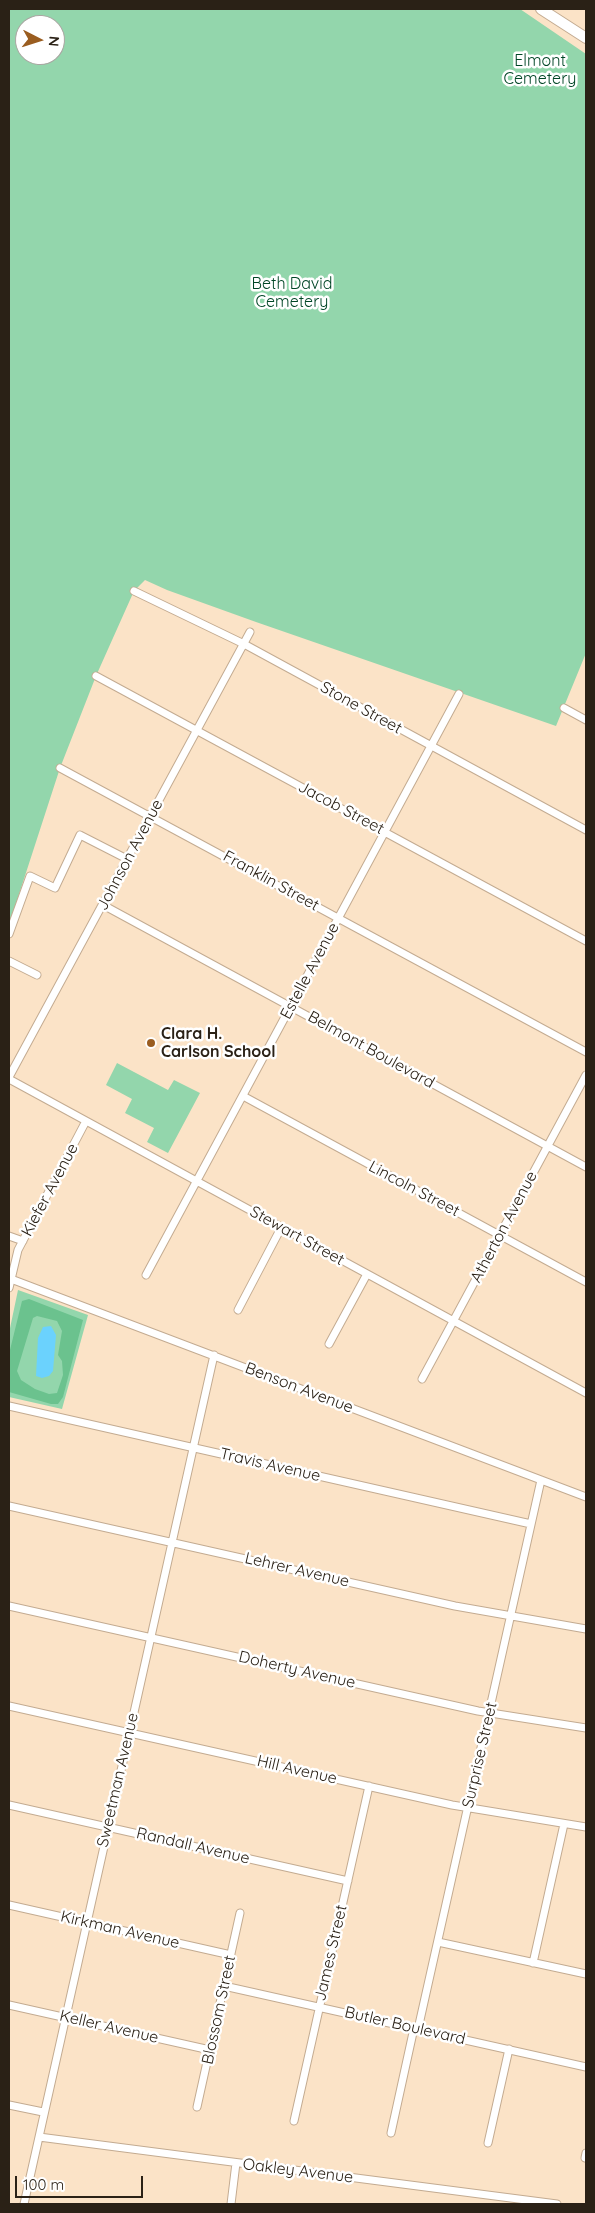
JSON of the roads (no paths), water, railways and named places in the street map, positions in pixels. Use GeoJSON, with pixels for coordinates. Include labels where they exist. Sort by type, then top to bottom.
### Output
{"type":"FeatureCollection","features":[{"type":"Feature","properties":{"kind":"main road"},"geometry":{"type":"LineString","coordinates":[[542,9],[586,38]]}},
{"type":"Feature","properties":{"kind":"street","name":"Stone Street"},"geometry":{"type":"LineString","coordinates":[[134,591],[244,644],[586,830]]}},
{"type":"Feature","properties":{"kind":"street","name":"Johnson Avenue"},"geometry":{"type":"LineString","coordinates":[[9,1078],[250,632]]}},
{"type":"Feature","properties":{"kind":"street","name":"Jacob Street"},"geometry":{"type":"LineString","coordinates":[[96,676],[586,941]]}},
{"type":"Feature","properties":{"kind":"street","name":"Estelle Avenue"},"geometry":{"type":"LineString","coordinates":[[146,1275],[460,694]]}},
{"type":"Feature","properties":{"kind":"street"},"geometry":{"type":"LineString","coordinates":[[564,708],[586,720]]}},
{"type":"Feature","properties":{"kind":"street","name":"Franklin Street"},"geometry":{"type":"LineString","coordinates":[[60,768],[151,815],[586,1052]]}},
{"type":"Feature","properties":{"kind":"street"},"geometry":{"type":"LineString","coordinates":[[9,934],[30,876],[55,888],[80,835],[127,859]]}},
{"type":"Feature","properties":{"kind":"street","name":"Belmont Boulevard"},"geometry":{"type":"LineString","coordinates":[[103,905],[586,1167]]}},
{"type":"Feature","properties":{"kind":"street"},"geometry":{"type":"LineString","coordinates":[[9,961],[37,975]]}},
{"type":"Feature","properties":{"kind":"street","name":"Atherton Avenue"},"geometry":{"type":"LineString","coordinates":[[422,1379],[586,1075]]}},
{"type":"Feature","properties":{"kind":"street","name":"Stewart Street"},"geometry":{"type":"LineString","coordinates":[[9,1078],[586,1393]]}},
{"type":"Feature","properties":{"kind":"street","name":"Lincoln Street"},"geometry":{"type":"LineString","coordinates":[[242,1096],[586,1282]]}},
{"type":"Feature","properties":{"kind":"street","name":"Kiefer Avenue"},"geometry":{"type":"LineString","coordinates":[[9,1288],[18,1250],[86,1121]]}},
{"type":"Feature","properties":{"kind":"street"},"geometry":{"type":"LineString","coordinates":[[238,1310],[281,1228]]}},
{"type":"Feature","properties":{"kind":"street"},"geometry":{"type":"LineString","coordinates":[[9,1236],[23,1241]]}},
{"type":"Feature","properties":{"kind":"street"},"geometry":{"type":"LineString","coordinates":[[329,1344],[367,1274]]}},
{"type":"Feature","properties":{"kind":"street","name":"Benson Avenue"},"geometry":{"type":"LineString","coordinates":[[11,1279],[586,1497]]}},
{"type":"Feature","properties":{"kind":"street","name":"Sweetman Avenue"},"geometry":{"type":"LineString","coordinates":[[24,2204],[43,2112],[214,1355]]}},
{"type":"Feature","properties":{"kind":"street","name":"Travis Avenue"},"geometry":{"type":"LineString","coordinates":[[9,1406],[531,1524]]}},
{"type":"Feature","properties":{"kind":"street","name":"Surprise Street"},"geometry":{"type":"LineString","coordinates":[[391,2133],[438,1942],[541,1480]]}},
{"type":"Feature","properties":{"kind":"street","name":"Lehrer Avenue"},"geometry":{"type":"LineString","coordinates":[[9,1506],[510,1617],[586,1629]]}},
{"type":"Feature","properties":{"kind":"street","name":"Doherty Avenue"},"geometry":{"type":"LineString","coordinates":[[9,1606],[489,1712],[586,1728]]}},
{"type":"Feature","properties":{"kind":"street","name":"Hill Avenue"},"geometry":{"type":"LineString","coordinates":[[9,1706],[468,1807],[586,1827]]}},
{"type":"Feature","properties":{"kind":"street","name":"James Street"},"geometry":{"type":"LineString","coordinates":[[294,2121],[369,1786]]}},
{"type":"Feature","properties":{"kind":"street","name":"Randall Avenue"},"geometry":{"type":"LineString","coordinates":[[9,1805],[348,1881]]}},
{"type":"Feature","properties":{"kind":"street"},"geometry":{"type":"LineString","coordinates":[[533,1963],[564,1824]]}},
{"type":"Feature","properties":{"kind":"street","name":"Kirkman Avenue"},"geometry":{"type":"LineString","coordinates":[[9,1905],[231,1955]]}},
{"type":"Feature","properties":{"kind":"street","name":"Blossom Street"},"geometry":{"type":"LineString","coordinates":[[197,2108],[240,1913]]}},
{"type":"Feature","properties":{"kind":"street"},"geometry":{"type":"LineString","coordinates":[[438,1942],[586,1974]]}},
{"type":"Feature","properties":{"kind":"street","name":"Butler Boulevard"},"geometry":{"type":"LineString","coordinates":[[224,1986],[586,2066]]}},
{"type":"Feature","properties":{"kind":"street","name":"Keller Avenue"},"geometry":{"type":"LineString","coordinates":[[9,2005],[210,2050]]}},
{"type":"Feature","properties":{"kind":"street"},"geometry":{"type":"LineString","coordinates":[[488,2143],[509,2049]]}},
{"type":"Feature","properties":{"kind":"street"},"geometry":{"type":"LineString","coordinates":[[9,2105],[43,2112]]}},
{"type":"Feature","properties":{"kind":"street","name":"Oakley Avenue"},"geometry":{"type":"LineString","coordinates":[[38,2137],[557,2204]]}},
{"type":"Feature","properties":{"kind":"street"},"geometry":{"type":"LineString","coordinates":[[231,2204],[236,2163]]}},
{"type":"Feature","properties":{"kind":"water"},"geometry":{"type":"Polygon","coordinates":[[[51,1326],[56,1335],[53,1371],[49,1376],[42,1378],[36,1376],[38,1338],[43,1327],[51,1326]]]}},
{"type":"Feature","properties":{"kind":"place","name":"Clara H. Carlson School"},"geometry":{"type":"Point","coordinates":[151,1043]}},
{"type":"Feature","properties":{"kind":"park label","name":"Elmont Cemetery"},"geometry":{"type":"Point","coordinates":[540,70]}},
{"type":"Feature","properties":{"kind":"park label","name":"Beth David Cemetery"},"geometry":{"type":"Point","coordinates":[292,293]}}]}
